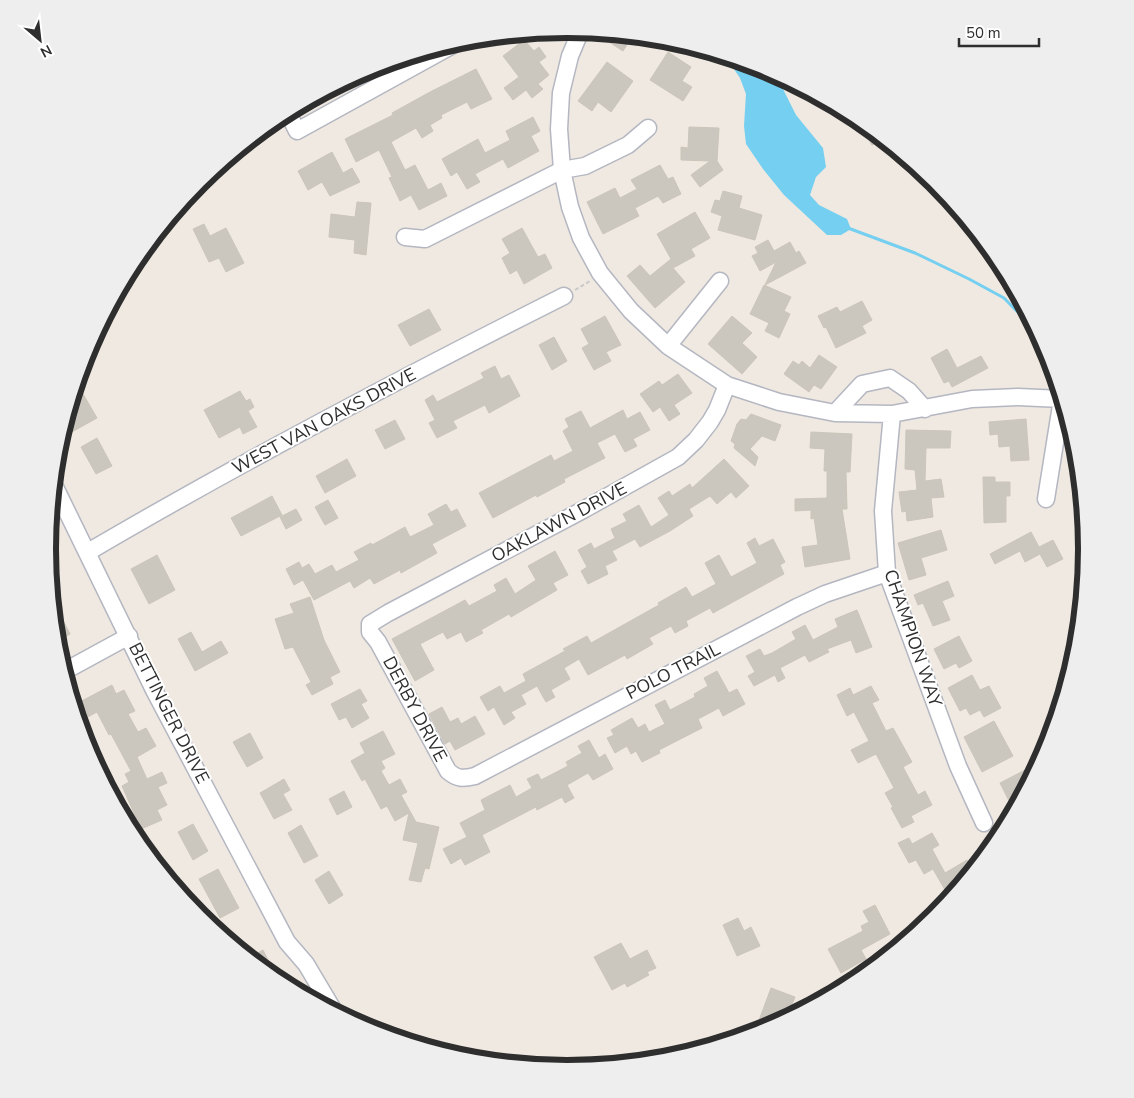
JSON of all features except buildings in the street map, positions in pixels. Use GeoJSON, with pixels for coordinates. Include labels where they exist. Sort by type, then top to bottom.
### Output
{"type":"FeatureCollection","features":[{"type":"Feature","properties":{"kind":"street"},"geometry":{"type":"LineString","coordinates":[[577,38],[570,56],[561,93],[559,128],[562,170],[570,206],[581,238],[602,275],[631,311],[668,346],[727,385],[779,402],[835,413],[892,414],[972,399],[1018,397],[1055,399]]}},
{"type":"Feature","properties":{"kind":"street"},"geometry":{"type":"LineString","coordinates":[[291,119],[298,131],[435,55]]}},
{"type":"Feature","properties":{"kind":"street"},"geometry":{"type":"LineString","coordinates":[[405,238],[425,239],[562,170],[585,166],[620,149],[628,145],[648,128]]}},
{"type":"Feature","properties":{"kind":"street"},"geometry":{"type":"LineString","coordinates":[[668,346],[720,281]]}},
{"type":"Feature","properties":{"kind":"street","name":"WEST VAN OAKS DRIVE"},"geometry":{"type":"LineString","coordinates":[[88,552],[184,496],[419,370],[564,296]]}},
{"type":"Feature","properties":{"kind":"street"},"geometry":{"type":"LineString","coordinates":[[835,413],[862,384],[890,378],[910,391],[925,409]]}},
{"type":"Feature","properties":{"kind":"street","name":"OAKLAWN DRIVE"},"geometry":{"type":"LineString","coordinates":[[370,632],[370,624],[388,613],[678,457],[696,440],[710,422],[727,385]]}},
{"type":"Feature","properties":{"kind":"street"},"geometry":{"type":"LineString","coordinates":[[1046,499],[1060,413]]}},
{"type":"Feature","properties":{"kind":"street","name":"CHAMPION WAY"},"geometry":{"type":"LineString","coordinates":[[892,414],[883,511],[887,574],[958,766],[984,823]]}},
{"type":"Feature","properties":{"kind":"street","name":"BETTINGER DRIVE"},"geometry":{"type":"LineString","coordinates":[[59,495],[154,690],[287,942],[306,964],[328,1001]]}},
{"type":"Feature","properties":{"kind":"street","name":"POLO TRAIL"},"geometry":{"type":"LineString","coordinates":[[464,778],[474,776],[797,607],[825,594],[887,574]]}},
{"type":"Feature","properties":{"kind":"street","name":"DERBY DRIVE"},"geometry":{"type":"LineString","coordinates":[[370,632],[378,642],[448,771],[455,778],[464,778]]}},
{"type":"Feature","properties":{"kind":"street"},"geometry":{"type":"LineString","coordinates":[[70,668],[129,636]]}},
{"type":"Feature","properties":{"kind":"path"},"geometry":{"type":"LineString","coordinates":[[564,296],[602,275]]}},
{"type":"Feature","properties":{"kind":"water"},"geometry":{"type":"Polygon","coordinates":[[[731,65],[781,84],[796,115],[823,148],[826,167],[816,177],[810,195],[819,205],[847,219],[851,229],[841,235],[827,235],[784,195],[763,169],[746,144],[744,126],[746,94],[740,78],[731,65]]]}},
{"type":"Feature","properties":{"kind":"waterway"},"geometry":{"type":"LineString","coordinates":[[848,228],[915,253],[969,279],[1004,298],[1023,318]]}}]}
